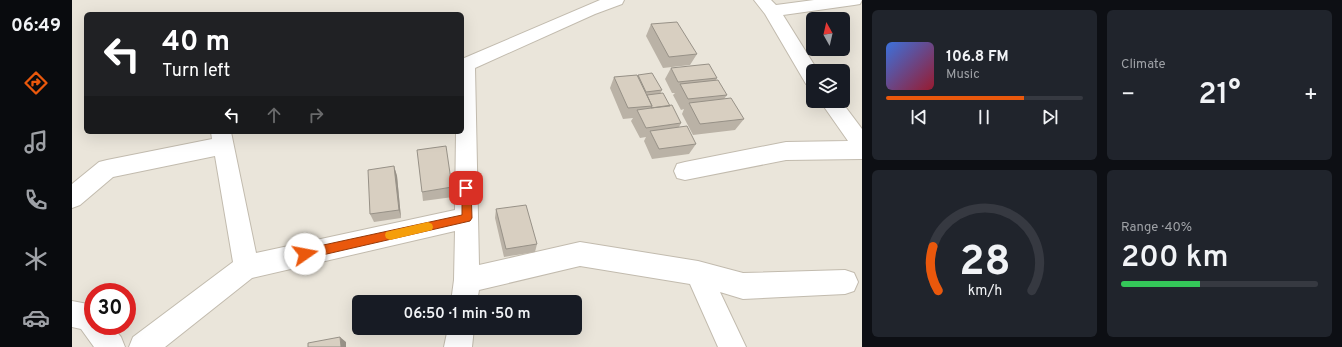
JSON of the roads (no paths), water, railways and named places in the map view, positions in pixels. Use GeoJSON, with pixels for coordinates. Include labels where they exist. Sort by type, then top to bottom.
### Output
{"type":"FeatureCollection","features":[{"type":"Feature","properties":{"kind":"street"},"geometry":{"type":"LineString","coordinates":[[616,0],[589,10],[466,65],[466,291],[580,254],[698,273],[743,286],[845,282]]}},
{"type":"Feature","properties":{"kind":"street"},"geometry":{"type":"LineString","coordinates":[[806,68],[767,6],[854,0]]}},
{"type":"Feature","properties":{"kind":"street"},"geometry":{"type":"LineString","coordinates":[[835,108],[862,145]]}},
{"type":"Feature","properties":{"kind":"street"},"geometry":{"type":"LineString","coordinates":[[72,198],[106,169],[222,139],[246,267]]}},
{"type":"Feature","properties":{"kind":"street"},"geometry":{"type":"LineString","coordinates":[[685,171],[786,151],[862,150]]}},
{"type":"Feature","properties":{"kind":"street"},"geometry":{"type":"LineString","coordinates":[[143,347],[246,267],[467,218]]}},
{"type":"Feature","properties":{"kind":"street"},"geometry":{"type":"LineString","coordinates":[[698,273],[732,347]]}},
{"type":"Feature","properties":{"kind":"street"},"geometry":{"type":"LineString","coordinates":[[72,314],[84,316]]}},
{"type":"Feature","properties":{"kind":"street"},"geometry":{"type":"LineString","coordinates":[[102,335],[112,347]]}},
{"type":"Feature","properties":{"kind":"street"},"geometry":{"type":"LineString","coordinates":[[458,347],[460,335]]}}]}
